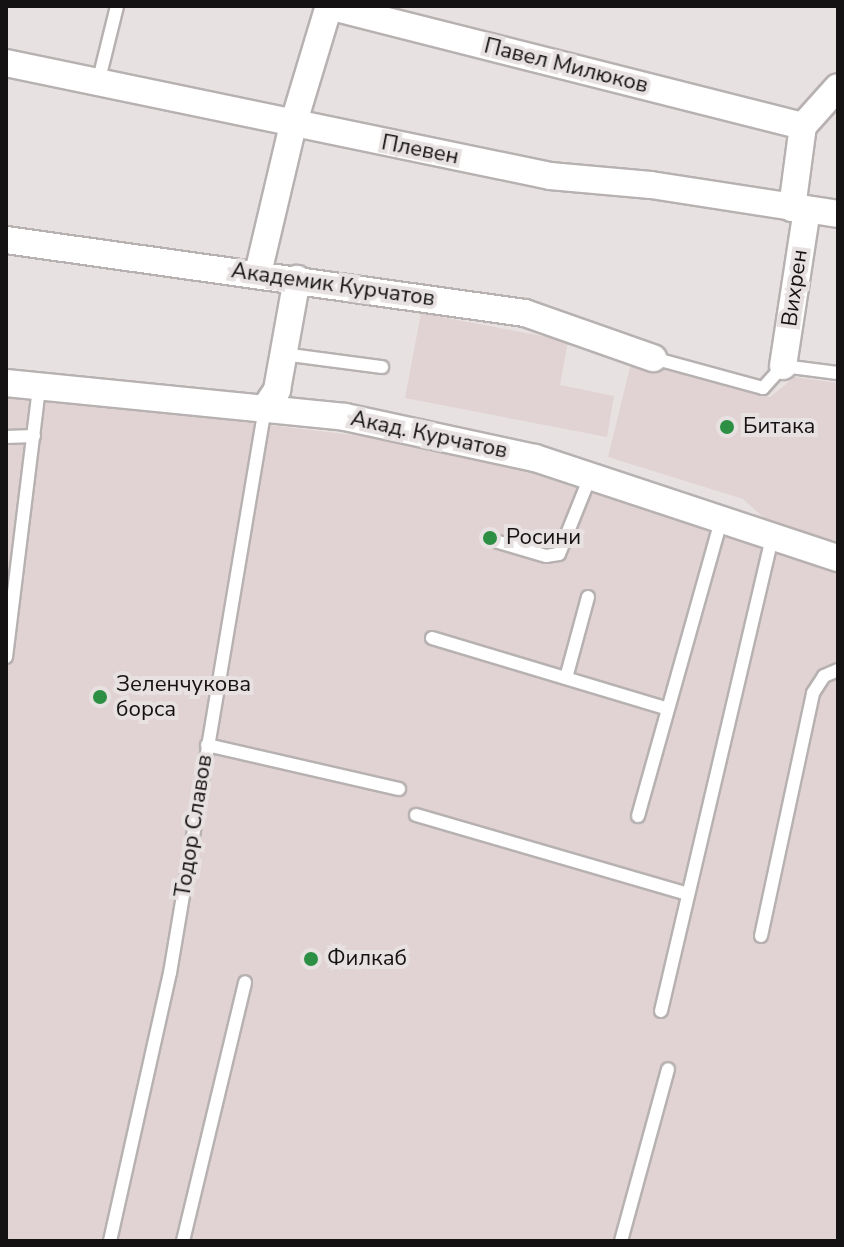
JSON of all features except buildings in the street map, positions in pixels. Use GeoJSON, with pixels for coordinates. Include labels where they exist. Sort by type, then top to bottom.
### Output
{"type":"FeatureCollection","features":[{"type":"Feature","properties":{"kind":"street"},"geometry":{"type":"LineString","coordinates":[[258,273],[293,125],[329,6]]}},
{"type":"Feature","properties":{"kind":"street","name":"Павел Милюков"},"geometry":{"type":"LineString","coordinates":[[329,6],[803,126]]}},
{"type":"Feature","properties":{"kind":"street","name":"Плевен"},"geometry":{"type":"LineString","coordinates":[[6,63],[550,176],[651,185],[838,214]]}},
{"type":"Feature","properties":{"kind":"street"},"geometry":{"type":"LineString","coordinates":[[803,126],[838,87]]}},
{"type":"Feature","properties":{"kind":"street","name":"Вихрен"},"geometry":{"type":"LineString","coordinates":[[783,366],[799,209],[803,126]]}},
{"type":"Feature","properties":{"kind":"street","name":"Академик Курчатов"},"geometry":{"type":"LineString","coordinates":[[6,240],[258,273],[525,313],[653,358]]}},
{"type":"Feature","properties":{"kind":"street"},"geometry":{"type":"LineString","coordinates":[[265,408],[277,390],[297,279]]}},
{"type":"Feature","properties":{"kind":"street","name":"Акад. Курчатов"},"geometry":{"type":"LineString","coordinates":[[6,383],[345,417],[535,458],[772,539],[838,558]]}},
{"type":"Feature","properties":{"kind":"lane"},"geometry":{"type":"LineString","coordinates":[[98,83],[117,6]]}},
{"type":"Feature","properties":{"kind":"lane"},"geometry":{"type":"LineString","coordinates":[[283,354],[382,367]]}},
{"type":"Feature","properties":{"kind":"lane"},"geometry":{"type":"LineString","coordinates":[[653,358],[763,388],[783,366],[838,373]]}},
{"type":"Feature","properties":{"kind":"lane"},"geometry":{"type":"LineString","coordinates":[[6,657],[39,387]]}},
{"type":"Feature","properties":{"kind":"lane","name":"Тодор Славов"},"geometry":{"type":"LineString","coordinates":[[110,1241],[170,973],[265,408]]}},
{"type":"Feature","properties":{"kind":"lane"},"geometry":{"type":"LineString","coordinates":[[6,437],[34,436]]}},
{"type":"Feature","properties":{"kind":"lane"},"geometry":{"type":"LineString","coordinates":[[495,541],[546,556],[559,554],[590,477]]}},
{"type":"Feature","properties":{"kind":"lane"},"geometry":{"type":"LineString","coordinates":[[638,816],[721,521]]}},
{"type":"Feature","properties":{"kind":"lane"},"geometry":{"type":"LineString","coordinates":[[661,1011],[772,539]]}},
{"type":"Feature","properties":{"kind":"lane"},"geometry":{"type":"LineString","coordinates":[[566,678],[588,597]]}},
{"type":"Feature","properties":{"kind":"lane"},"geometry":{"type":"LineString","coordinates":[[432,638],[668,709]]}},
{"type":"Feature","properties":{"kind":"lane"},"geometry":{"type":"LineString","coordinates":[[761,936],[813,693],[824,676],[838,670]]}},
{"type":"Feature","properties":{"kind":"lane"},"geometry":{"type":"LineString","coordinates":[[207,745],[399,789]]}},
{"type":"Feature","properties":{"kind":"lane"},"geometry":{"type":"LineString","coordinates":[[416,815],[688,894]]}},
{"type":"Feature","properties":{"kind":"lane"},"geometry":{"type":"LineString","coordinates":[[183,1241],[245,982]]}},
{"type":"Feature","properties":{"kind":"lane"},"geometry":{"type":"LineString","coordinates":[[621,1241],[668,1069]]}},
{"type":"Feature","properties":{"kind":"shaded area"},"geometry":{"type":"Polygon","coordinates":[[[421,313],[568,341],[560,385],[614,396],[607,437],[405,398],[421,313]]]}},
{"type":"Feature","properties":{"kind":"shaded area","name":"Битака"},"geometry":{"type":"Polygon","coordinates":[[[632,359],[770,397],[795,377],[838,383],[838,545],[775,528],[743,499],[608,457],[632,359]]]}},
{"type":"Feature","properties":{"kind":"shaded area"},"geometry":{"type":"Polygon","coordinates":[[[6,394],[420,443],[838,551],[838,1241],[6,1241],[6,394]]]}},
{"type":"Feature","properties":{"kind":"place","name":"Битака"},"geometry":{"type":"Point","coordinates":[727,427]}},
{"type":"Feature","properties":{"kind":"place","name":"Росини"},"geometry":{"type":"Point","coordinates":[490,538]}},
{"type":"Feature","properties":{"kind":"place","name":"Зеленчукова борса"},"geometry":{"type":"Point","coordinates":[100,697]}},
{"type":"Feature","properties":{"kind":"place","name":"Филкаб"},"geometry":{"type":"Point","coordinates":[311,959]}}]}
